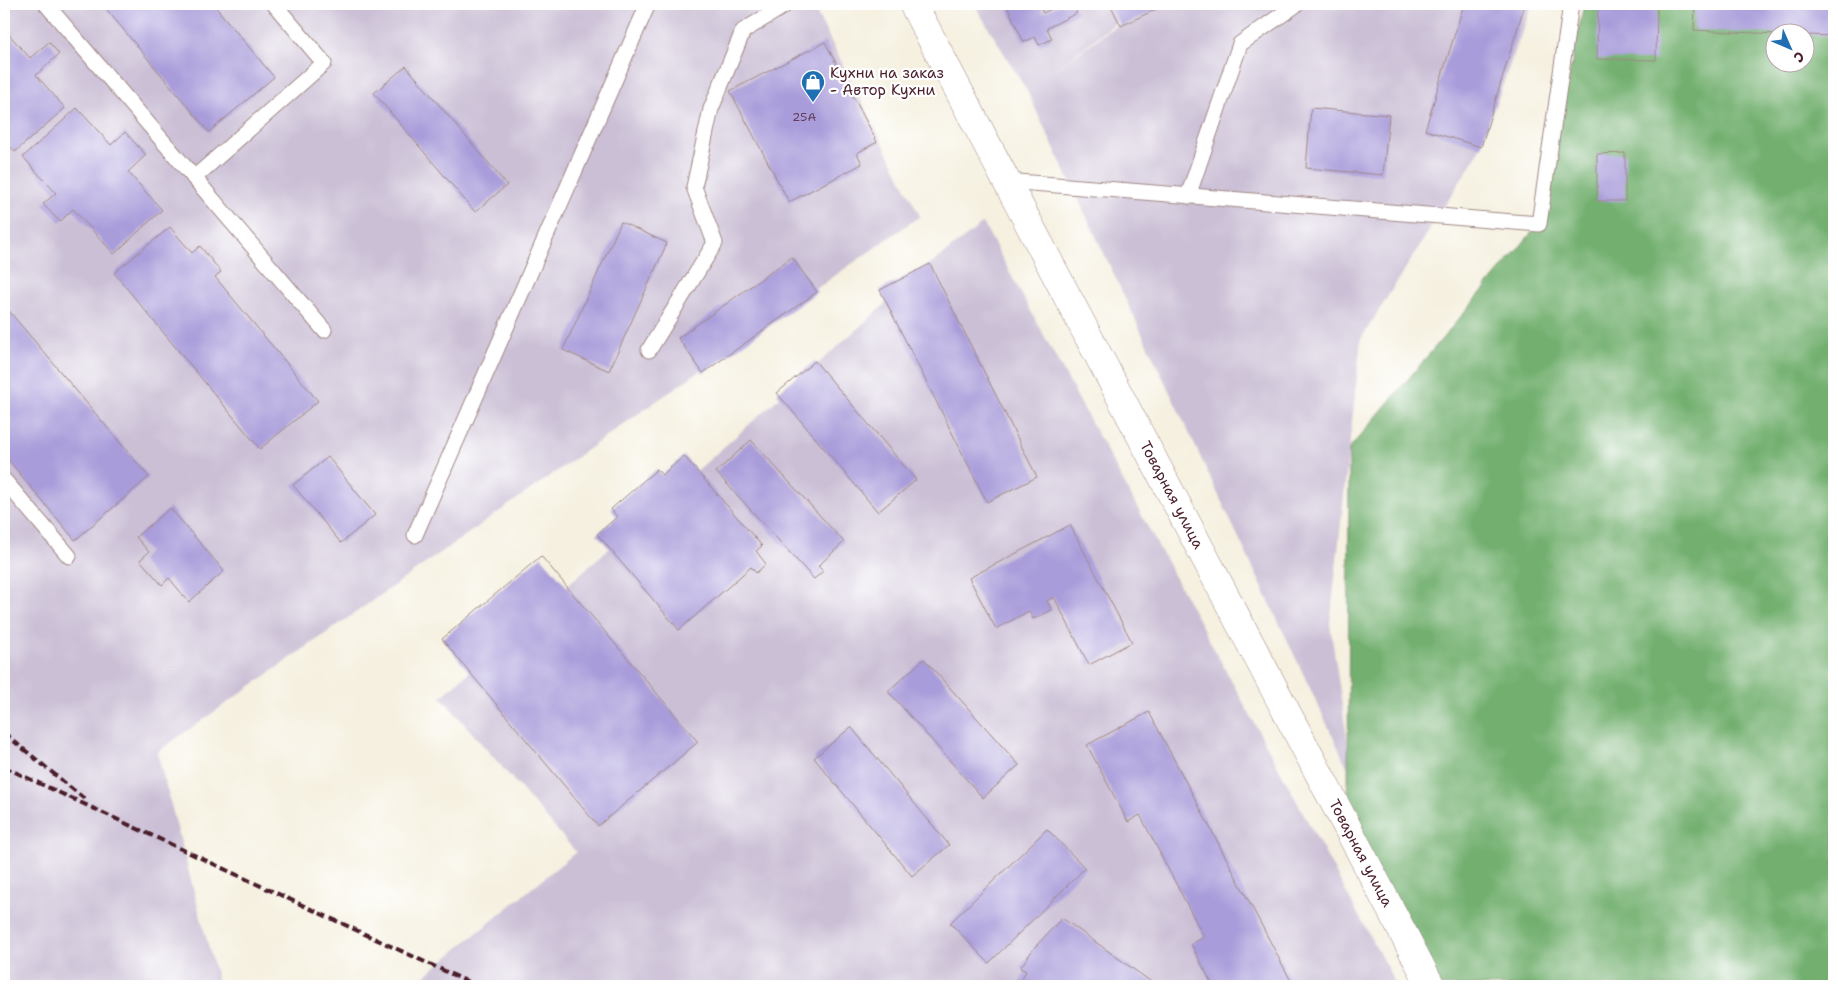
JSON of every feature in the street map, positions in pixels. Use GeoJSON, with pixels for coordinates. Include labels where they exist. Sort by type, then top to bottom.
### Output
{"type":"FeatureCollection","features":[{"type":"Feature","properties":{"kind":"street","name":"Товарная улица"},"geometry":{"type":"LineString","coordinates":[[914,4],[1431,986]]}},
{"type":"Feature","properties":{"kind":"lane"},"geometry":{"type":"LineString","coordinates":[[46,4],[324,330]]}},
{"type":"Feature","properties":{"kind":"lane"},"geometry":{"type":"LineString","coordinates":[[194,178],[324,63],[274,4]]}},
{"type":"Feature","properties":{"kind":"lane"},"geometry":{"type":"LineString","coordinates":[[416,535],[648,4]]}},
{"type":"Feature","properties":{"kind":"lane"},"geometry":{"type":"LineString","coordinates":[[648,350],[715,243],[694,186],[711,109],[743,31],[787,4]]}},
{"type":"Feature","properties":{"kind":"lane"},"geometry":{"type":"LineString","coordinates":[[1188,196],[1240,44],[1297,4]]}},
{"type":"Feature","properties":{"kind":"lane"},"geometry":{"type":"LineString","coordinates":[[1007,181],[1539,224],[1572,4]]}},
{"type":"Feature","properties":{"kind":"lane"},"geometry":{"type":"LineString","coordinates":[[4,480],[69,556]]}},
{"type":"Feature","properties":{"kind":"shaded area"},"geometry":{"type":"Polygon","coordinates":[[[4,4],[812,4],[920,216],[157,752],[219,986],[4,986],[4,4]]]}},
{"type":"Feature","properties":{"kind":"shaded area"},"geometry":{"type":"Polygon","coordinates":[[[974,4],[1140,4],[1051,73],[1145,4],[1532,4],[1478,153],[1361,339],[1330,624],[1353,779],[1027,91],[974,4]]]}},
{"type":"Feature","properties":{"kind":"shaded area"},"geometry":{"type":"Polygon","coordinates":[[[983,223],[1397,986],[412,986],[576,852],[441,697],[925,269],[983,223]]]}},
{"type":"Feature","properties":{"kind":"green space"},"geometry":{"type":"Polygon","coordinates":[[[1584,4],[1834,4],[1834,986],[1431,986],[1348,828],[1349,449],[1539,224],[1584,4]]]}},
{"type":"Feature","properties":{"kind":"building"},"geometry":{"type":"Polygon","coordinates":[[[102,4],[213,4],[274,77],[209,132],[102,4]]]}},
{"type":"Feature","properties":{"kind":"building"},"geometry":{"type":"Polygon","coordinates":[[[1006,4],[1038,4],[1043,13],[1062,4],[1072,4],[1077,13],[1047,28],[1052,39],[1039,45],[1035,37],[1024,42],[1006,4]]]}},
{"type":"Feature","properties":{"kind":"building"},"geometry":{"type":"Polygon","coordinates":[[[1110,4],[1167,4],[1121,26],[1110,4]]]}},
{"type":"Feature","properties":{"kind":"building"},"geometry":{"type":"Polygon","coordinates":[[[1464,4],[1525,4],[1481,147],[1425,130],[1464,4]]]}},
{"type":"Feature","properties":{"kind":"building"},"geometry":{"type":"Polygon","coordinates":[[[1598,4],[1657,4],[1656,60],[1597,59],[1598,4]]]}},
{"type":"Feature","properties":{"kind":"building"},"geometry":{"type":"Polygon","coordinates":[[[1695,4],[1834,4],[1834,36],[1816,35],[1816,22],[1766,22],[1766,34],[1694,30],[1695,4]]]}},
{"type":"Feature","properties":{"kind":"building"},"geometry":{"type":"Polygon","coordinates":[[[4,29],[30,58],[49,42],[59,54],[36,75],[65,108],[15,152],[4,139],[4,29]]]}},
{"type":"Feature","properties":{"kind":"building"},"geometry":{"type":"Polygon","coordinates":[[[825,42],[877,142],[857,153],[862,164],[789,202],[730,91],[825,42]]]}},
{"type":"Feature","properties":{"kind":"building"},"geometry":{"type":"Polygon","coordinates":[[[406,66],[507,185],[475,212],[374,93],[406,66]]]}},
{"type":"Feature","properties":{"kind":"building"},"geometry":{"type":"Polygon","coordinates":[[[77,108],[111,145],[125,132],[146,155],[128,172],[162,210],[114,254],[73,209],[60,222],[43,204],[56,193],[23,157],[77,108]]]}},
{"type":"Feature","properties":{"kind":"building"},"geometry":{"type":"Polygon","coordinates":[[[1311,108],[1389,115],[1383,175],[1306,168],[1311,108]]]}},
{"type":"Feature","properties":{"kind":"building"},"geometry":{"type":"Polygon","coordinates":[[[1625,153],[1625,201],[1597,201],[1597,154],[1625,153]]]}},
{"type":"Feature","properties":{"kind":"building"},"geometry":{"type":"Polygon","coordinates":[[[621,222],[667,243],[609,371],[563,350],[621,222]]]}},
{"type":"Feature","properties":{"kind":"building"},"geometry":{"type":"Polygon","coordinates":[[[170,227],[192,253],[200,246],[221,272],[215,277],[318,401],[260,449],[114,273],[170,227]]]}},
{"type":"Feature","properties":{"kind":"building"},"geometry":{"type":"Polygon","coordinates":[[[792,257],[817,292],[703,373],[678,338],[792,257]]]}},
{"type":"Feature","properties":{"kind":"building"},"geometry":{"type":"Polygon","coordinates":[[[930,264],[1037,477],[987,502],[880,290],[930,264]]]}},
{"type":"Feature","properties":{"kind":"building"},"geometry":{"type":"Polygon","coordinates":[[[4,305],[149,477],[75,540],[4,455],[4,305]]]}},
{"type":"Feature","properties":{"kind":"building"},"geometry":{"type":"Polygon","coordinates":[[[815,361],[916,480],[878,512],[777,393],[815,361]]]}},
{"type":"Feature","properties":{"kind":"building"},"geometry":{"type":"Polygon","coordinates":[[[751,440],[844,542],[818,566],[823,571],[814,579],[716,472],[751,440]]]}},
{"type":"Feature","properties":{"kind":"building"},"geometry":{"type":"Polygon","coordinates":[[[684,456],[762,546],[756,551],[766,564],[756,573],[751,567],[679,630],[597,534],[617,517],[611,509],[657,469],[662,475],[684,456]]]}},
{"type":"Feature","properties":{"kind":"building"},"geometry":{"type":"Polygon","coordinates":[[[328,457],[375,515],[341,543],[293,485],[328,457]]]}},
{"type":"Feature","properties":{"kind":"building"},"geometry":{"type":"Polygon","coordinates":[[[170,508],[224,571],[189,602],[169,578],[162,585],[140,560],[149,552],[136,537],[170,508]]]}},
{"type":"Feature","properties":{"kind":"building"},"geometry":{"type":"Polygon","coordinates":[[[1070,525],[1132,642],[1089,665],[1054,597],[1047,601],[1052,610],[1033,619],[1029,611],[996,629],[969,578],[1070,525]]]}},
{"type":"Feature","properties":{"kind":"building"},"geometry":{"type":"Polygon","coordinates":[[[541,556],[698,742],[598,826],[442,639],[541,556]]]}},
{"type":"Feature","properties":{"kind":"building"},"geometry":{"type":"Polygon","coordinates":[[[924,659],[1019,765],[983,798],[888,691],[924,659]]]}},
{"type":"Feature","properties":{"kind":"building"},"geometry":{"type":"Polygon","coordinates":[[[1149,712],[1291,981],[1281,986],[1213,986],[1191,944],[1204,937],[1140,815],[1128,822],[1087,745],[1149,712]]]}},
{"type":"Feature","properties":{"kind":"building"},"geometry":{"type":"Polygon","coordinates":[[[851,727],[949,845],[912,876],[814,758],[851,727]]]}},
{"type":"Feature","properties":{"kind":"building"},"geometry":{"type":"Polygon","coordinates":[[[1047,829],[1085,868],[989,963],[950,923],[1047,829]]]}},
{"type":"Feature","properties":{"kind":"building"},"geometry":{"type":"Polygon","coordinates":[[[1062,918],[1157,986],[1018,986],[1026,971],[1020,968],[1034,948],[1062,918]]]}},
{"type":"Feature","properties":{"kind":"railway"},"geometry":{"type":"LineString","coordinates":[[4,733],[87,801]]}},
{"type":"Feature","properties":{"kind":"railway"},"geometry":{"type":"LineString","coordinates":[[4,767],[477,986]]}},
{"type":"Feature","properties":{"kind":"place","name":"Кухни на заказ - Автор Кухни"},"geometry":{"type":"Point","coordinates":[813,103]}}]}
